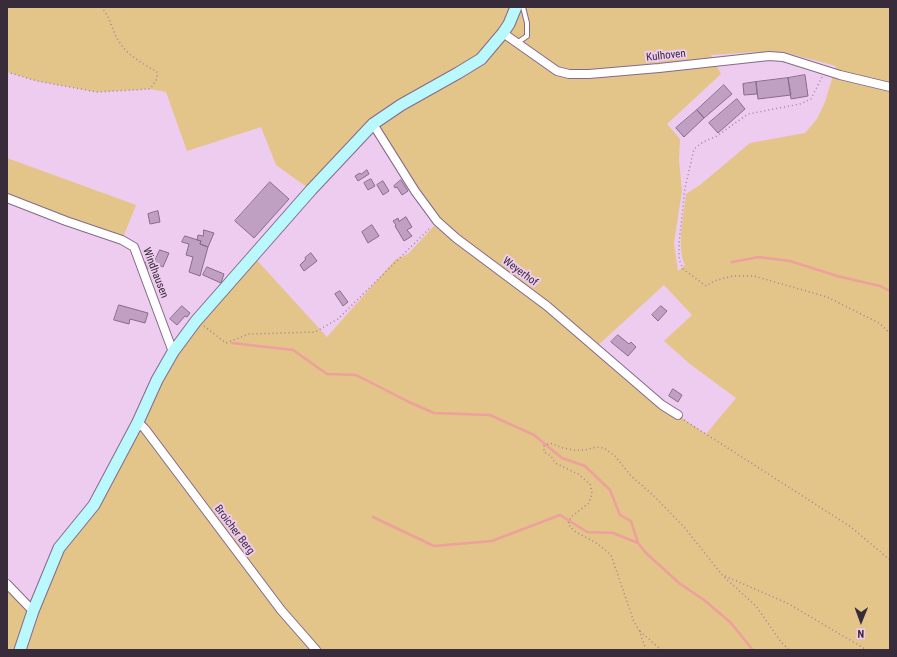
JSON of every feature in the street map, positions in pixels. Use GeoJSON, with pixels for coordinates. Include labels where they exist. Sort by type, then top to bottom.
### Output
{"type":"FeatureCollection","features":[{"type":"Feature","properties":{"kind":"street"},"geometry":{"type":"LineString","coordinates":[[20,650],[34,611],[60,548],[94,505],[138,422],[157,380],[173,352],[196,320],[316,185],[373,124],[401,105],[481,59],[503,33],[509,24],[516,7]]}},
{"type":"Feature","properties":{"kind":"street","name":"Kulhoven"},"geometry":{"type":"LineString","coordinates":[[503,33],[556,71],[569,74],[589,74],[659,68],[769,56],[783,57],[840,75],[890,87]]}},
{"type":"Feature","properties":{"kind":"street","name":"Weyerhof"},"geometry":{"type":"LineString","coordinates":[[373,124],[415,191],[437,221],[456,238],[547,306],[662,405],[678,415]]}},
{"type":"Feature","properties":{"kind":"street","name":"Windhausen"},"geometry":{"type":"LineString","coordinates":[[7,198],[66,221],[122,240],[134,247],[173,352]]}},
{"type":"Feature","properties":{"kind":"street","name":"Broicher Berg"},"geometry":{"type":"LineString","coordinates":[[138,422],[145,429],[281,610],[316,650]]}},
{"type":"Feature","properties":{"kind":"street"},"geometry":{"type":"LineString","coordinates":[[7,584],[34,611]]}},
{"type":"Feature","properties":{"kind":"lane"},"geometry":{"type":"LineString","coordinates":[[517,43],[527,36],[527,23],[523,7]]}},
{"type":"Feature","properties":{"kind":"path"},"geometry":{"type":"LineString","coordinates":[[7,72],[37,81],[97,92],[150,89],[157,79],[157,72],[137,60],[120,44],[106,12],[101,7]]}},
{"type":"Feature","properties":{"kind":"path"},"geometry":{"type":"LineString","coordinates":[[825,70],[811,99],[800,104],[748,114],[717,136],[703,142],[694,149],[684,195],[679,243],[679,259],[683,269],[706,286],[714,281],[732,276],[754,276],[827,297],[879,323],[890,333]]}},
{"type":"Feature","properties":{"kind":"path"},"geometry":{"type":"LineString","coordinates":[[196,320],[226,343],[249,334],[315,332],[338,319],[437,221]]}},
{"type":"Feature","properties":{"kind":"path"},"geometry":{"type":"LineString","coordinates":[[678,415],[851,527],[890,560]]}},
{"type":"Feature","properties":{"kind":"path"},"geometry":{"type":"LineString","coordinates":[[646,650],[639,630],[634,622],[611,555],[598,544],[574,531],[568,524],[571,517],[589,503],[592,493],[590,484],[578,474],[555,463],[551,456],[544,452],[545,445],[550,443],[574,450],[585,450],[596,447],[604,448],[615,456],[631,476],[684,527],[723,576],[756,606],[781,642],[789,650]]}},
{"type":"Feature","properties":{"kind":"path"},"geometry":{"type":"LineString","coordinates":[[723,576],[787,603],[867,650]]}},
{"type":"Feature","properties":{"kind":"path"},"geometry":{"type":"LineString","coordinates":[[639,630],[661,650]]}},
{"type":"Feature","properties":{"kind":"shaded area"},"geometry":{"type":"Polygon","coordinates":[[[7,7],[890,7],[890,650],[7,650],[7,584],[34,611],[59,548],[94,505],[138,422],[157,380],[173,352],[196,320],[253,256],[327,337],[395,260],[408,254],[435,225],[373,124],[419,94],[397,105],[366,127],[311,190],[276,165],[261,127],[187,151],[166,92],[150,89],[97,92],[37,81],[7,72],[7,7]],[[783,52],[711,55],[721,74],[667,124],[680,139],[679,160],[682,191],[674,243],[678,271],[685,265],[682,258],[681,240],[686,194],[700,185],[750,143],[805,133],[817,119],[825,102],[836,66],[783,52]],[[627,67],[592,70],[587,78],[632,75],[627,67]],[[664,285],[595,348],[662,405],[706,434],[736,398],[690,364],[664,341],[692,315],[664,285]]]}},
{"type":"Feature","properties":{"kind":"shaded area"},"geometry":{"type":"Polygon","coordinates":[[[7,158],[136,205],[122,240],[7,198],[7,158]]]}},
{"type":"Feature","properties":{"kind":"building"},"geometry":{"type":"Polygon","coordinates":[[[805,75],[808,96],[791,99],[788,78],[805,75]]]}},
{"type":"Feature","properties":{"kind":"building"},"geometry":{"type":"Polygon","coordinates":[[[788,78],[791,95],[758,99],[756,82],[788,78]]]}},
{"type":"Feature","properties":{"kind":"building"},"geometry":{"type":"Polygon","coordinates":[[[756,82],[757,94],[744,95],[743,84],[756,82]]]}},
{"type":"Feature","properties":{"kind":"building"},"geometry":{"type":"Polygon","coordinates":[[[724,85],[732,94],[704,118],[697,110],[724,85]]]}},
{"type":"Feature","properties":{"kind":"building"},"geometry":{"type":"Polygon","coordinates":[[[737,99],[745,109],[718,133],[709,123],[737,99]]]}},
{"type":"Feature","properties":{"kind":"building"},"geometry":{"type":"Polygon","coordinates":[[[697,110],[704,118],[684,137],[676,128],[697,110]]]}},
{"type":"Feature","properties":{"kind":"building"},"geometry":{"type":"Polygon","coordinates":[[[367,170],[369,174],[358,181],[355,176],[367,170]]]}},
{"type":"Feature","properties":{"kind":"building"},"geometry":{"type":"Polygon","coordinates":[[[371,179],[375,186],[368,190],[364,183],[371,179]]]}},
{"type":"Feature","properties":{"kind":"building"},"geometry":{"type":"Polygon","coordinates":[[[401,180],[408,191],[402,195],[397,187],[395,188],[394,186],[401,180]]]}},
{"type":"Feature","properties":{"kind":"building"},"geometry":{"type":"Polygon","coordinates":[[[383,181],[389,191],[383,195],[377,185],[383,181]]]}},
{"type":"Feature","properties":{"kind":"building"},"geometry":{"type":"Polygon","coordinates":[[[270,182],[289,199],[254,238],[235,221],[270,182]]]}},
{"type":"Feature","properties":{"kind":"building"},"geometry":{"type":"Polygon","coordinates":[[[158,211],[160,222],[150,224],[148,214],[158,211]]]}},
{"type":"Feature","properties":{"kind":"building"},"geometry":{"type":"Polygon","coordinates":[[[406,217],[412,227],[407,230],[412,236],[404,241],[393,221],[398,218],[399,221],[406,217]]]}},
{"type":"Feature","properties":{"kind":"building"},"geometry":{"type":"Polygon","coordinates":[[[372,225],[379,236],[368,243],[362,232],[372,225]]]}},
{"type":"Feature","properties":{"kind":"building"},"geometry":{"type":"Polygon","coordinates":[[[204,230],[214,233],[208,247],[200,244],[201,241],[197,240],[198,235],[203,236],[204,230]]]}},
{"type":"Feature","properties":{"kind":"building"},"geometry":{"type":"Polygon","coordinates":[[[185,236],[201,241],[200,244],[208,247],[200,276],[189,272],[193,257],[186,255],[189,244],[182,242],[185,236]]]}},
{"type":"Feature","properties":{"kind":"building"},"geometry":{"type":"Polygon","coordinates":[[[160,250],[169,253],[163,267],[154,263],[160,250]]]}},
{"type":"Feature","properties":{"kind":"building"},"geometry":{"type":"Polygon","coordinates":[[[311,253],[317,261],[304,271],[300,265],[311,253]]]}},
{"type":"Feature","properties":{"kind":"building"},"geometry":{"type":"Polygon","coordinates":[[[147,260],[148,262],[158,265],[155,271],[144,267],[147,260]]]}},
{"type":"Feature","properties":{"kind":"building"},"geometry":{"type":"Polygon","coordinates":[[[207,267],[224,274],[221,283],[203,275],[207,267]]]}},
{"type":"Feature","properties":{"kind":"building"},"geometry":{"type":"Polygon","coordinates":[[[340,291],[348,302],[343,306],[335,294],[340,291]]]}},
{"type":"Feature","properties":{"kind":"building"},"geometry":{"type":"Polygon","coordinates":[[[119,305],[148,313],[145,323],[130,319],[129,324],[114,320],[119,305]]]}},
{"type":"Feature","properties":{"kind":"building"},"geometry":{"type":"Polygon","coordinates":[[[182,306],[190,313],[177,325],[170,319],[182,306]]]}},
{"type":"Feature","properties":{"kind":"building"},"geometry":{"type":"Polygon","coordinates":[[[661,306],[667,311],[658,321],[652,315],[661,306]]]}},
{"type":"Feature","properties":{"kind":"building"},"geometry":{"type":"Polygon","coordinates":[[[618,335],[629,344],[631,342],[636,347],[628,356],[611,342],[618,335]]]}},
{"type":"Feature","properties":{"kind":"building"},"geometry":{"type":"Polygon","coordinates":[[[673,389],[682,395],[678,402],[669,396],[673,389]]]}},
{"type":"Feature","properties":{"kind":"waterway"},"geometry":{"type":"LineString","coordinates":[[732,262],[759,257],[790,261],[837,276],[880,286],[890,291]]}},
{"type":"Feature","properties":{"kind":"waterway"},"geometry":{"type":"LineString","coordinates":[[232,343],[293,350],[327,374],[356,375],[434,413],[490,415],[534,435],[562,458],[585,466],[610,490],[620,515],[631,521],[638,543]]}},
{"type":"Feature","properties":{"kind":"waterway"},"geometry":{"type":"LineString","coordinates":[[373,517],[434,546],[492,541],[560,515],[587,532],[613,533],[638,543],[645,552],[679,583],[704,600],[730,622],[753,650]]}}]}
